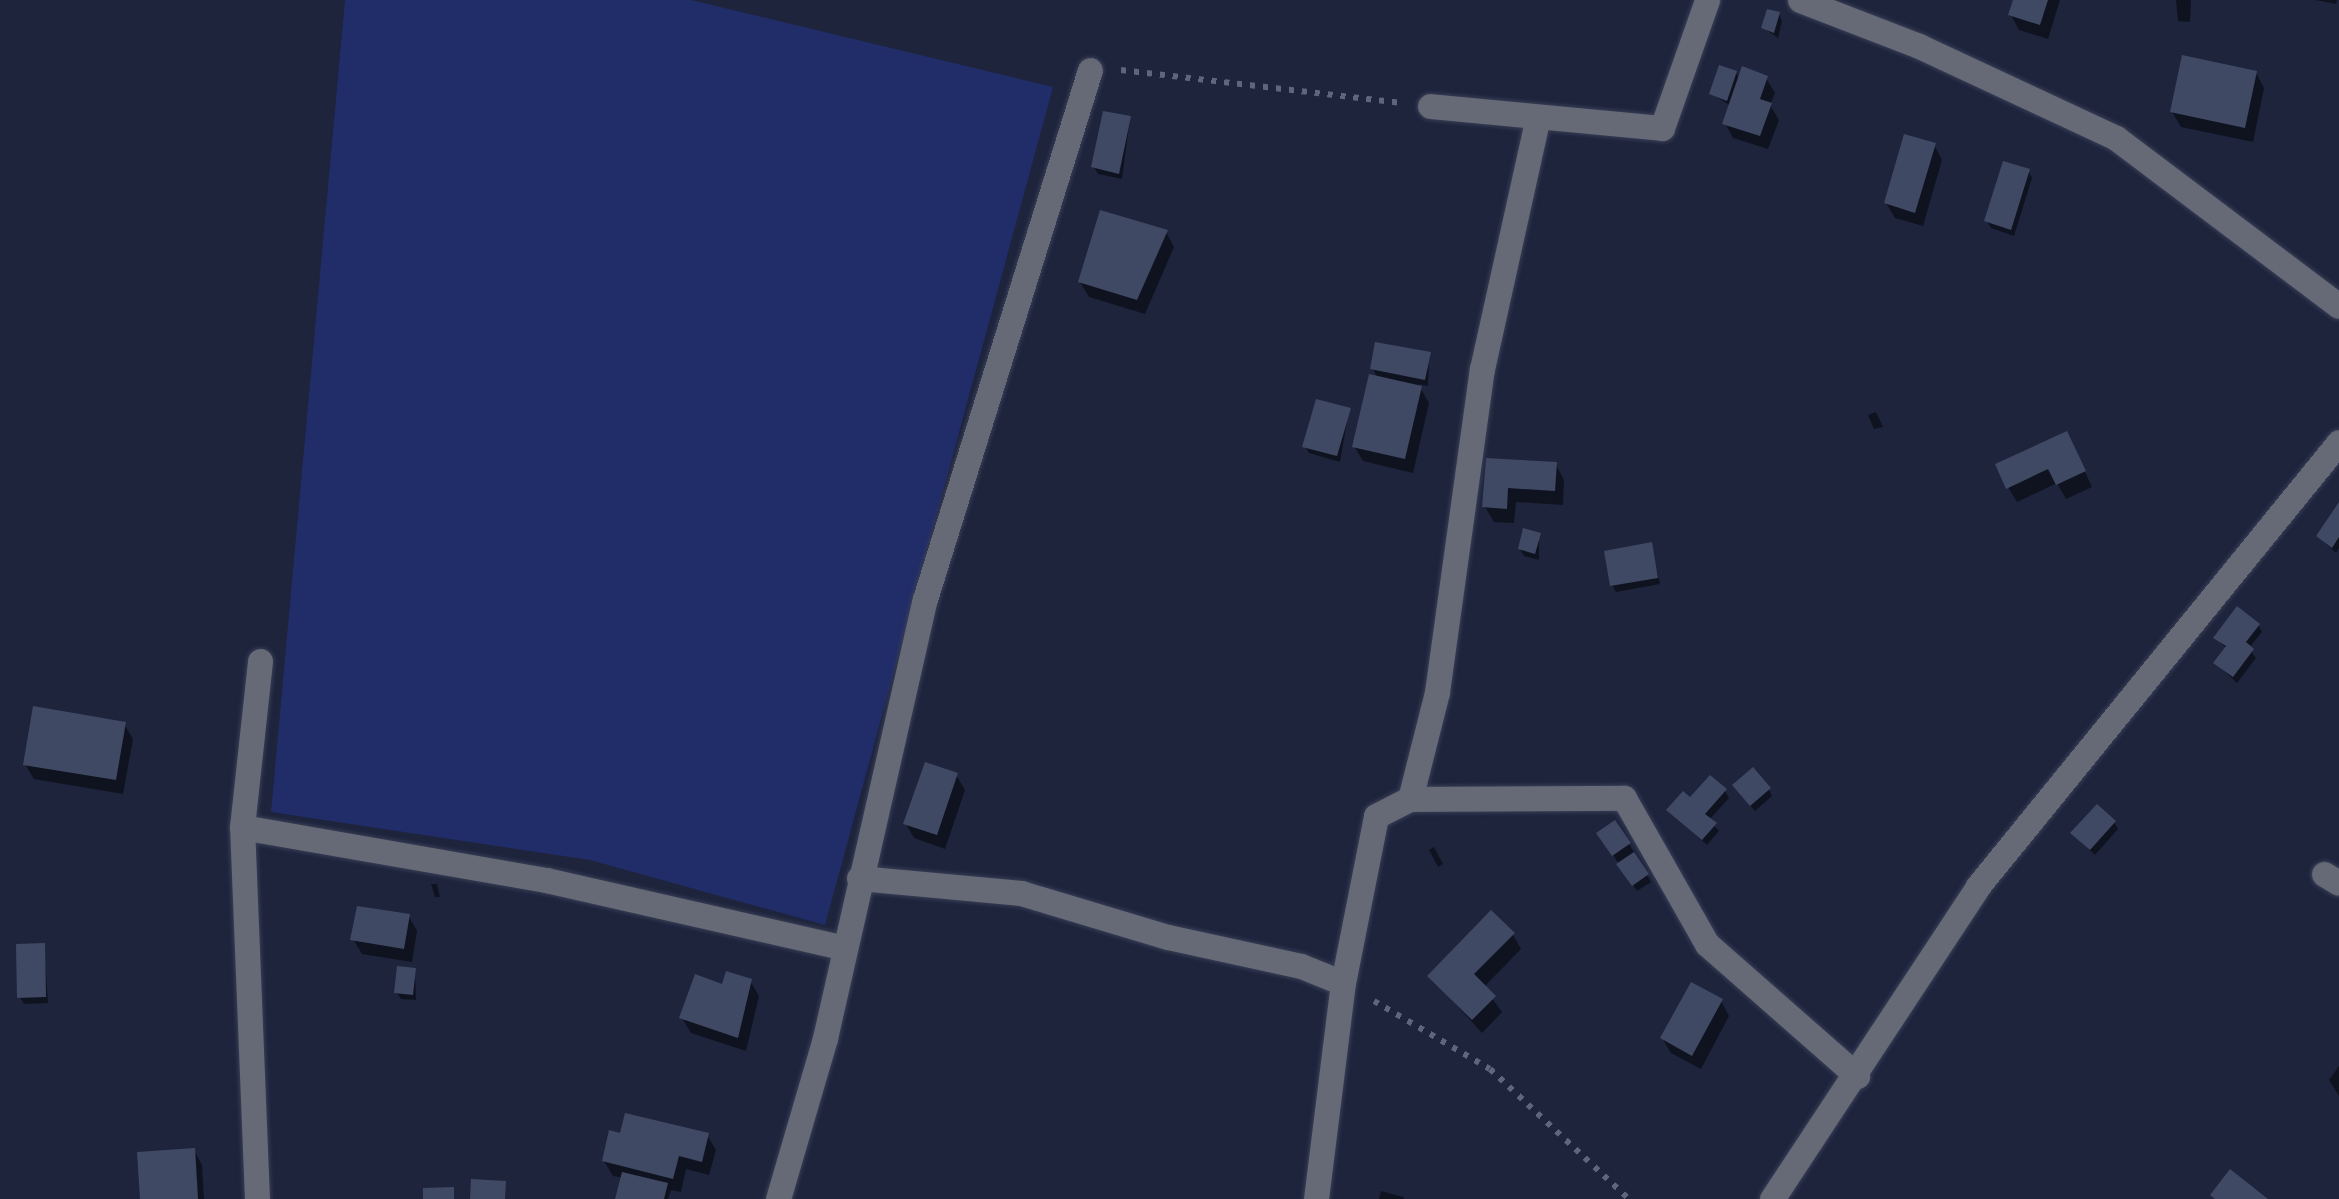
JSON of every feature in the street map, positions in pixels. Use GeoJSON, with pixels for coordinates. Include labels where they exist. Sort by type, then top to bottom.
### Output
{"type":"FeatureCollection","features":[{"type":"Feature","properties":{"kind":"street"},"geometry":{"type":"LineString","coordinates":[[1430,106],[1536,120],[1662,128],[1707,0]]}},
{"type":"Feature","properties":{"kind":"street"},"geometry":{"type":"LineString","coordinates":[[1800,0],[1919,46],[2116,138],[2339,306]]}},
{"type":"Feature","properties":{"kind":"street"},"geometry":{"type":"LineString","coordinates":[[778,1199],[824,1038],[924,598],[1090,70]]}},
{"type":"Feature","properties":{"kind":"street"},"geometry":{"type":"LineString","coordinates":[[1410,799],[1436,692],[1482,369],[1536,120]]}},
{"type":"Feature","properties":{"kind":"street"},"geometry":{"type":"LineString","coordinates":[[1772,1199],[1857,1076],[1978,886],[2339,442]]}},
{"type":"Feature","properties":{"kind":"street"},"geometry":{"type":"LineString","coordinates":[[257,1199],[242,827],[260,661]]}},
{"type":"Feature","properties":{"kind":"street"},"geometry":{"type":"LineString","coordinates":[[1316,1199],[1343,983],[1376,816],[1410,799],[1624,798],[1707,944],[1857,1076]]}},
{"type":"Feature","properties":{"kind":"street"},"geometry":{"type":"LineString","coordinates":[[242,827],[546,880],[842,947]]}},
{"type":"Feature","properties":{"kind":"street"},"geometry":{"type":"LineString","coordinates":[[859,878],[1020,893],[1168,937],[1301,966],[1343,983]]}},
{"type":"Feature","properties":{"kind":"path"},"geometry":{"type":"LineString","coordinates":[[1090,70],[1430,106]]}},
{"type":"Feature","properties":{"kind":"path"},"geometry":{"type":"LineString","coordinates":[[1343,983],[1490,1070],[1629,1199]]}},
{"type":"Feature","properties":{"kind":"shaded area"},"geometry":{"type":"Polygon","coordinates":[[[345,0],[691,0],[1053,87],[825,925],[590,860],[271,812],[345,0]]]}},
{"type":"Feature","properties":{"kind":"building"},"geometry":{"type":"Polygon","coordinates":[[[2013,0],[2048,0],[2040,25],[2008,15],[2013,0]]]}},
{"type":"Feature","properties":{"kind":"building"},"geometry":{"type":"Polygon","coordinates":[[[1767,9],[1780,12],[1774,33],[1761,28],[1767,9]]]}},
{"type":"Feature","properties":{"kind":"building"},"geometry":{"type":"Polygon","coordinates":[[[2182,55],[2257,71],[2245,128],[2170,112],[2182,55]]]}},
{"type":"Feature","properties":{"kind":"building"},"geometry":{"type":"Polygon","coordinates":[[[1719,65],[1737,71],[1727,101],[1709,94],[1719,65]]]}},
{"type":"Feature","properties":{"kind":"building"},"geometry":{"type":"Polygon","coordinates":[[[1742,66],[1768,76],[1760,99],[1772,103],[1760,136],[1722,124],[1742,66]]]}},
{"type":"Feature","properties":{"kind":"building"},"geometry":{"type":"Polygon","coordinates":[[[1103,111],[1131,116],[1119,174],[1091,167],[1103,111]]]}},
{"type":"Feature","properties":{"kind":"building"},"geometry":{"type":"Polygon","coordinates":[[[1904,134],[1936,143],[1915,213],[1884,203],[1904,134]]]}},
{"type":"Feature","properties":{"kind":"building"},"geometry":{"type":"Polygon","coordinates":[[[2003,161],[2030,169],[2011,230],[1984,221],[2003,161]]]}},
{"type":"Feature","properties":{"kind":"building"},"geometry":{"type":"Polygon","coordinates":[[[1100,210],[1168,230],[1137,300],[1078,282],[1100,210]]]}},
{"type":"Feature","properties":{"kind":"building"},"geometry":{"type":"Polygon","coordinates":[[[1375,342],[1431,352],[1425,380],[1370,369],[1375,342]]]}},
{"type":"Feature","properties":{"kind":"building"},"geometry":{"type":"Polygon","coordinates":[[[1369,374],[1422,386],[1405,459],[1352,447],[1369,374]]]}},
{"type":"Feature","properties":{"kind":"building"},"geometry":{"type":"Polygon","coordinates":[[[1316,399],[1351,408],[1337,456],[1302,447],[1316,399]]]}},
{"type":"Feature","properties":{"kind":"building"},"geometry":{"type":"Polygon","coordinates":[[[2067,431],[2086,471],[2056,485],[2048,469],[2006,489],[1995,464],[2067,431]]]}},
{"type":"Feature","properties":{"kind":"building"},"geometry":{"type":"Polygon","coordinates":[[[1486,458],[1557,462],[1555,491],[1508,488],[1507,509],[1482,507],[1486,458]]]}},
{"type":"Feature","properties":{"kind":"building"},"geometry":{"type":"Polygon","coordinates":[[[2339,502],[2339,537],[2332,548],[2316,536],[2339,502]]]}},
{"type":"Feature","properties":{"kind":"building"},"geometry":{"type":"Polygon","coordinates":[[[1523,528],[1541,533],[1535,554],[1518,549],[1523,528]]]}},
{"type":"Feature","properties":{"kind":"building"},"geometry":{"type":"Polygon","coordinates":[[[1652,542],[1658,578],[1610,586],[1604,551],[1652,542]]]}},
{"type":"Feature","properties":{"kind":"building"},"geometry":{"type":"Polygon","coordinates":[[[2237,606],[2260,624],[2246,642],[2254,649],[2233,677],[2213,663],[2226,646],[2213,638],[2237,606]]]}},
{"type":"Feature","properties":{"kind":"building"},"geometry":{"type":"Polygon","coordinates":[[[33,706],[126,722],[116,780],[23,765],[33,706]]]}},
{"type":"Feature","properties":{"kind":"building"},"geometry":{"type":"Polygon","coordinates":[[[925,762],[958,773],[937,835],[903,824],[925,762]]]}},
{"type":"Feature","properties":{"kind":"building"},"geometry":{"type":"Polygon","coordinates":[[[1753,767],[1771,788],[1750,806],[1732,785],[1753,767]]]}},
{"type":"Feature","properties":{"kind":"building"},"geometry":{"type":"Polygon","coordinates":[[[1710,775],[1727,789],[1705,814],[1717,823],[1702,840],[1666,810],[1683,791],[1690,797],[1710,775]]]}},
{"type":"Feature","properties":{"kind":"building"},"geometry":{"type":"Polygon","coordinates":[[[2097,804],[2116,821],[2090,850],[2070,833],[2097,804]]]}},
{"type":"Feature","properties":{"kind":"building"},"geometry":{"type":"Polygon","coordinates":[[[1615,820],[1631,843],[1612,856],[1596,833],[1615,820]]]}},
{"type":"Feature","properties":{"kind":"building"},"geometry":{"type":"Polygon","coordinates":[[[1634,852],[1649,874],[1632,886],[1616,864],[1634,852]]]}},
{"type":"Feature","properties":{"kind":"building"},"geometry":{"type":"Polygon","coordinates":[[[357,906],[410,914],[404,949],[350,940],[357,906]]]}},
{"type":"Feature","properties":{"kind":"building"},"geometry":{"type":"Polygon","coordinates":[[[1491,910],[1515,933],[1474,974],[1496,996],[1472,1020],[1427,976],[1491,910]]]}},
{"type":"Feature","properties":{"kind":"building"},"geometry":{"type":"Polygon","coordinates":[[[45,943],[46,997],[17,998],[16,944],[45,943]]]}},
{"type":"Feature","properties":{"kind":"building"},"geometry":{"type":"Polygon","coordinates":[[[397,966],[416,968],[413,995],[394,993],[397,966]]]}},
{"type":"Feature","properties":{"kind":"building"},"geometry":{"type":"Polygon","coordinates":[[[726,971],[752,979],[738,1038],[679,1018],[695,974],[722,984],[726,971]]]}},
{"type":"Feature","properties":{"kind":"building"},"geometry":{"type":"Polygon","coordinates":[[[1691,982],[1723,999],[1692,1056],[1660,1038],[1691,982]]]}},
{"type":"Feature","properties":{"kind":"building"},"geometry":{"type":"Polygon","coordinates":[[[625,1113],[709,1133],[702,1162],[679,1156],[673,1179],[602,1161],[609,1130],[620,1133],[625,1113]]]}},
{"type":"Feature","properties":{"kind":"building"},"geometry":{"type":"Polygon","coordinates":[[[195,1148],[198,1199],[140,1199],[137,1152],[195,1148]]]}},
{"type":"Feature","properties":{"kind":"building"},"geometry":{"type":"Polygon","coordinates":[[[2230,1169],[2268,1199],[2215,1199],[2210,1195],[2230,1169]]]}},
{"type":"Feature","properties":{"kind":"building"},"geometry":{"type":"Polygon","coordinates":[[[622,1172],[668,1183],[664,1199],[615,1199],[622,1172]]]}},
{"type":"Feature","properties":{"kind":"building"},"geometry":{"type":"Polygon","coordinates":[[[471,1179],[506,1181],[505,1199],[470,1199],[471,1179]]]}},
{"type":"Feature","properties":{"kind":"building"},"geometry":{"type":"Polygon","coordinates":[[[454,1187],[454,1199],[423,1199],[423,1188],[454,1187]]]}}]}
